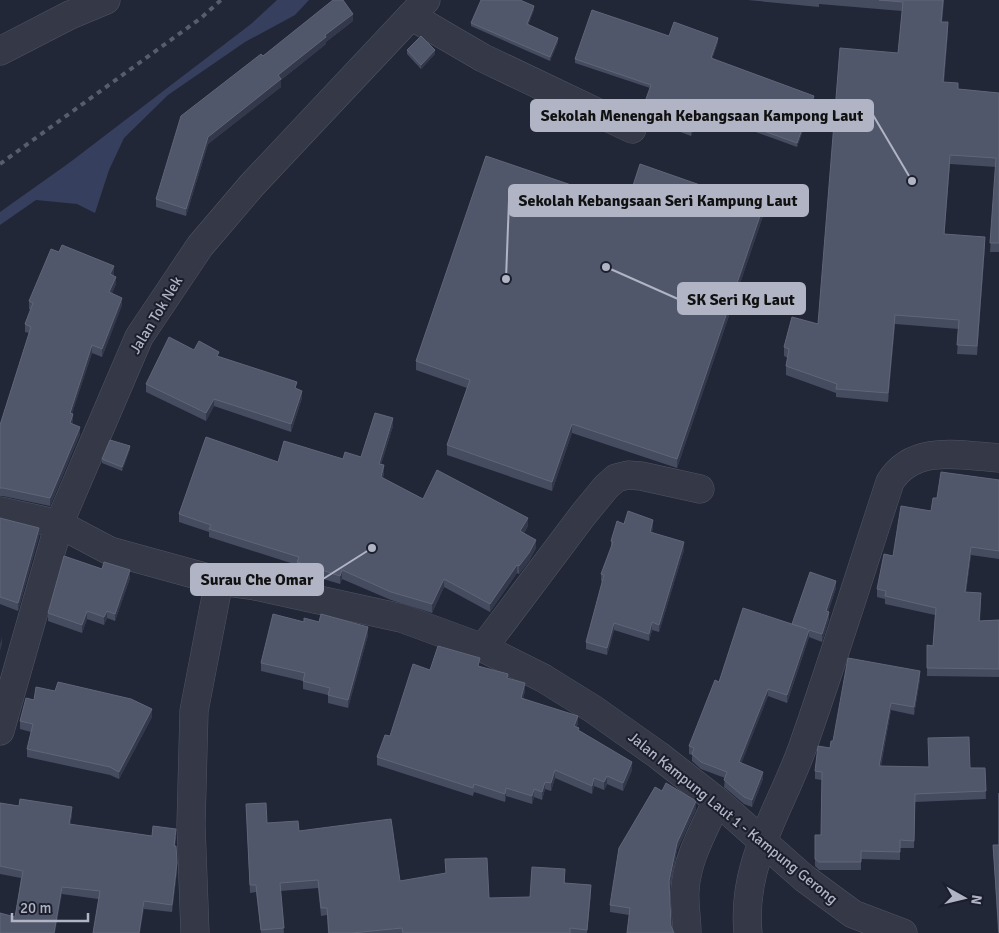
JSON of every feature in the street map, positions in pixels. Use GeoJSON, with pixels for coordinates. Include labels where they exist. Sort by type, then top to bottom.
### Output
{"type":"FeatureCollection","features":[{"type":"Feature","properties":{"kind":"street"},"geometry":{"type":"LineString","coordinates":[[0,51],[70,15],[106,0]]}},
{"type":"Feature","properties":{"kind":"street"},"geometry":{"type":"LineString","coordinates":[[418,8],[483,58],[632,129]]}},
{"type":"Feature","properties":{"kind":"street","name":"Jalan Tok Nek"},"geometry":{"type":"LineString","coordinates":[[0,731],[59,524],[139,337],[170,288],[200,246],[252,185],[418,8]]}},
{"type":"Feature","properties":{"kind":"street"},"geometry":{"type":"LineString","coordinates":[[748,933],[751,876],[761,840],[797,763],[844,627],[890,482],[898,470],[927,455],[999,458]]}},
{"type":"Feature","properties":{"kind":"street"},"geometry":{"type":"LineString","coordinates":[[483,648],[583,515],[616,478],[628,475],[641,476],[700,489]]}},
{"type":"Feature","properties":{"kind":"street","name":"Jalan Kampung Laut 1 - Kampung Gerong"},"geometry":{"type":"LineString","coordinates":[[0,511],[59,524],[110,551],[219,581],[255,586],[401,618],[483,648],[542,678],[593,709],[658,755],[717,801],[804,878],[854,914],[903,933]]}},
{"type":"Feature","properties":{"kind":"street"},"geometry":{"type":"LineString","coordinates":[[195,933],[191,824],[194,710],[219,581]]}},
{"type":"Feature","properties":{"kind":"street"},"geometry":{"type":"LineString","coordinates":[[687,933],[685,892],[687,873],[693,854],[717,801]]}},
{"type":"Feature","properties":{"kind":"water"},"geometry":{"type":"Polygon","coordinates":[[[277,0],[309,0],[295,15],[245,42],[168,95],[124,138],[109,170],[95,213],[77,204],[36,200],[0,225],[0,212],[69,163],[251,24],[277,0]]]}},
{"type":"Feature","properties":{"kind":"building"},"geometry":{"type":"Polygon","coordinates":[[[333,0],[343,0],[353,14],[278,75],[281,79],[208,137],[186,209],[156,199],[181,116],[261,54],[263,56],[333,0]]]}},
{"type":"Feature","properties":{"kind":"building"},"geometry":{"type":"Polygon","coordinates":[[[481,0],[520,0],[534,6],[527,24],[558,38],[550,57],[471,23],[481,0]]]}},
{"type":"Feature","properties":{"kind":"building"},"geometry":{"type":"Polygon","coordinates":[[[879,0],[943,0],[941,22],[948,22],[943,82],[958,83],[958,89],[999,93],[999,243],[990,243],[996,158],[950,155],[944,234],[985,237],[977,346],[957,345],[959,320],[895,315],[888,393],[836,389],[837,384],[786,366],[789,349],[784,347],[792,317],[818,324],[840,48],[898,53],[903,2],[879,0]]]}},
{"type":"Feature","properties":{"kind":"building"},"geometry":{"type":"Polygon","coordinates":[[[592,10],[669,36],[674,22],[718,38],[711,58],[814,96],[797,143],[700,108],[691,132],[641,113],[651,85],[575,59],[592,10]]]}},
{"type":"Feature","properties":{"kind":"building"},"geometry":{"type":"Polygon","coordinates":[[[421,36],[435,50],[421,65],[407,50],[421,36]]]}},
{"type":"Feature","properties":{"kind":"building"},"geometry":{"type":"Polygon","coordinates":[[[486,156],[627,204],[640,164],[763,207],[677,459],[572,424],[552,482],[447,445],[470,380],[416,361],[486,156]]]}},
{"type":"Feature","properties":{"kind":"building"},"geometry":{"type":"Polygon","coordinates":[[[62,245],[114,266],[110,274],[116,277],[109,292],[122,298],[102,349],[92,345],[70,413],[73,414],[70,423],[80,427],[50,498],[0,488],[0,425],[31,327],[25,324],[33,303],[29,301],[51,249],[59,252],[62,245]]]}},
{"type":"Feature","properties":{"kind":"building"},"geometry":{"type":"Polygon","coordinates":[[[169,337],[194,350],[199,341],[219,352],[217,356],[297,382],[295,388],[302,391],[291,424],[214,399],[206,413],[146,384],[169,337]]]}},
{"type":"Feature","properties":{"kind":"building"},"geometry":{"type":"Polygon","coordinates":[[[375,413],[393,418],[379,464],[384,465],[381,477],[423,499],[437,470],[528,518],[520,531],[536,540],[529,553],[519,566],[517,565],[490,604],[444,579],[432,604],[391,592],[342,570],[340,576],[297,562],[299,557],[209,529],[211,525],[179,514],[206,437],[278,462],[284,441],[343,459],[345,452],[361,457],[375,413]]]}},
{"type":"Feature","properties":{"kind":"building"},"geometry":{"type":"Polygon","coordinates":[[[110,440],[130,446],[122,467],[102,459],[110,440]]]}},
{"type":"Feature","properties":{"kind":"building"},"geometry":{"type":"Polygon","coordinates":[[[941,472],[999,480],[999,551],[971,547],[965,592],[981,593],[979,621],[999,620],[999,669],[927,668],[927,645],[933,646],[936,608],[885,596],[886,591],[877,589],[884,554],[893,556],[901,506],[931,511],[933,498],[937,498],[941,472]]]}},
{"type":"Feature","properties":{"kind":"building"},"geometry":{"type":"Polygon","coordinates":[[[628,511],[653,520],[650,532],[684,542],[659,625],[652,622],[649,634],[614,623],[607,648],[586,642],[604,575],[601,574],[613,542],[611,541],[617,521],[624,524],[628,511]]]}},
{"type":"Feature","properties":{"kind":"building"},"geometry":{"type":"Polygon","coordinates":[[[0,518],[39,528],[18,603],[0,597],[0,518]]]}},
{"type":"Feature","properties":{"kind":"building"},"geometry":{"type":"Polygon","coordinates":[[[64,556],[102,569],[104,562],[130,570],[115,614],[107,611],[104,617],[87,611],[82,625],[48,613],[64,556]]]}},
{"type":"Feature","properties":{"kind":"building"},"geometry":{"type":"Polygon","coordinates":[[[810,572],[836,581],[826,611],[829,612],[822,634],[809,630],[787,695],[768,689],[739,762],[763,772],[752,800],[744,797],[724,780],[727,772],[701,762],[692,754],[694,748],[689,746],[715,680],[719,682],[743,608],[807,629],[792,624],[810,572]]]}},
{"type":"Feature","properties":{"kind":"building"},"geometry":{"type":"Polygon","coordinates":[[[273,614],[304,622],[304,618],[319,622],[321,614],[368,627],[348,700],[328,695],[330,688],[303,681],[305,673],[261,663],[273,614]]]}},
{"type":"Feature","properties":{"kind":"building"},"geometry":{"type":"Polygon","coordinates":[[[438,646],[480,658],[478,666],[508,674],[507,678],[525,683],[521,698],[578,716],[574,726],[579,728],[578,730],[632,762],[623,783],[607,776],[604,782],[594,778],[592,786],[555,770],[551,783],[545,782],[542,792],[534,789],[532,796],[506,788],[505,794],[474,784],[473,788],[377,757],[385,735],[390,736],[413,664],[430,670],[438,646]]]}},
{"type":"Feature","properties":{"kind":"building"},"geometry":{"type":"Polygon","coordinates":[[[848,658],[920,671],[914,707],[891,703],[879,766],[929,767],[928,738],[969,737],[970,768],[985,768],[986,791],[915,794],[914,841],[900,840],[900,852],[861,851],[861,862],[819,862],[815,859],[815,835],[821,835],[822,772],[815,771],[818,746],[830,748],[831,741],[833,741],[848,658]]]}},
{"type":"Feature","properties":{"kind":"building"},"geometry":{"type":"Polygon","coordinates":[[[58,682],[131,699],[152,709],[119,772],[110,767],[27,749],[33,724],[20,721],[26,698],[34,700],[36,687],[55,691],[58,682]]]}},
{"type":"Feature","properties":{"kind":"building"},"geometry":{"type":"Polygon","coordinates":[[[666,783],[696,801],[677,843],[669,881],[671,926],[674,933],[627,933],[630,908],[610,905],[619,848],[655,787],[662,791],[666,783]]]}},
{"type":"Feature","properties":{"kind":"building"},"geometry":{"type":"Polygon","coordinates":[[[20,799],[72,807],[69,824],[152,836],[153,826],[176,829],[174,846],[176,846],[177,863],[172,905],[144,901],[139,933],[93,933],[100,891],[62,887],[54,933],[0,933],[0,913],[15,917],[23,871],[0,866],[0,803],[19,806],[20,799]]]}},
{"type":"Feature","properties":{"kind":"building"},"geometry":{"type":"Polygon","coordinates":[[[266,803],[267,823],[298,821],[299,831],[391,819],[400,881],[446,873],[445,859],[487,858],[489,898],[530,897],[532,867],[565,869],[564,883],[591,885],[587,930],[570,928],[570,933],[403,933],[402,928],[352,933],[329,933],[327,908],[321,908],[318,880],[280,883],[284,928],[261,930],[256,885],[250,885],[246,804],[266,803]]]}},
{"type":"Feature","properties":{"kind":"building"},"geometry":{"type":"Polygon","coordinates":[[[993,845],[999,845],[999,932],[993,845]]]}},
{"type":"Feature","properties":{"kind":"railway"},"geometry":{"type":"LineString","coordinates":[[0,164],[201,18],[221,0]]}},
{"type":"Feature","properties":{"kind":"place","name":"Sekolah Menengah Kebangsaan Kampong Laut"},"geometry":{"type":"Point","coordinates":[912,181]}},
{"type":"Feature","properties":{"kind":"place","name":"SK Seri Kg Laut"},"geometry":{"type":"Point","coordinates":[606,267]}},
{"type":"Feature","properties":{"kind":"place","name":"Sekolah Kebangsaan Seri Kampung Laut"},"geometry":{"type":"Point","coordinates":[506,279]}},
{"type":"Feature","properties":{"kind":"place","name":"Surau Che Omar"},"geometry":{"type":"Point","coordinates":[372,548]}}]}
